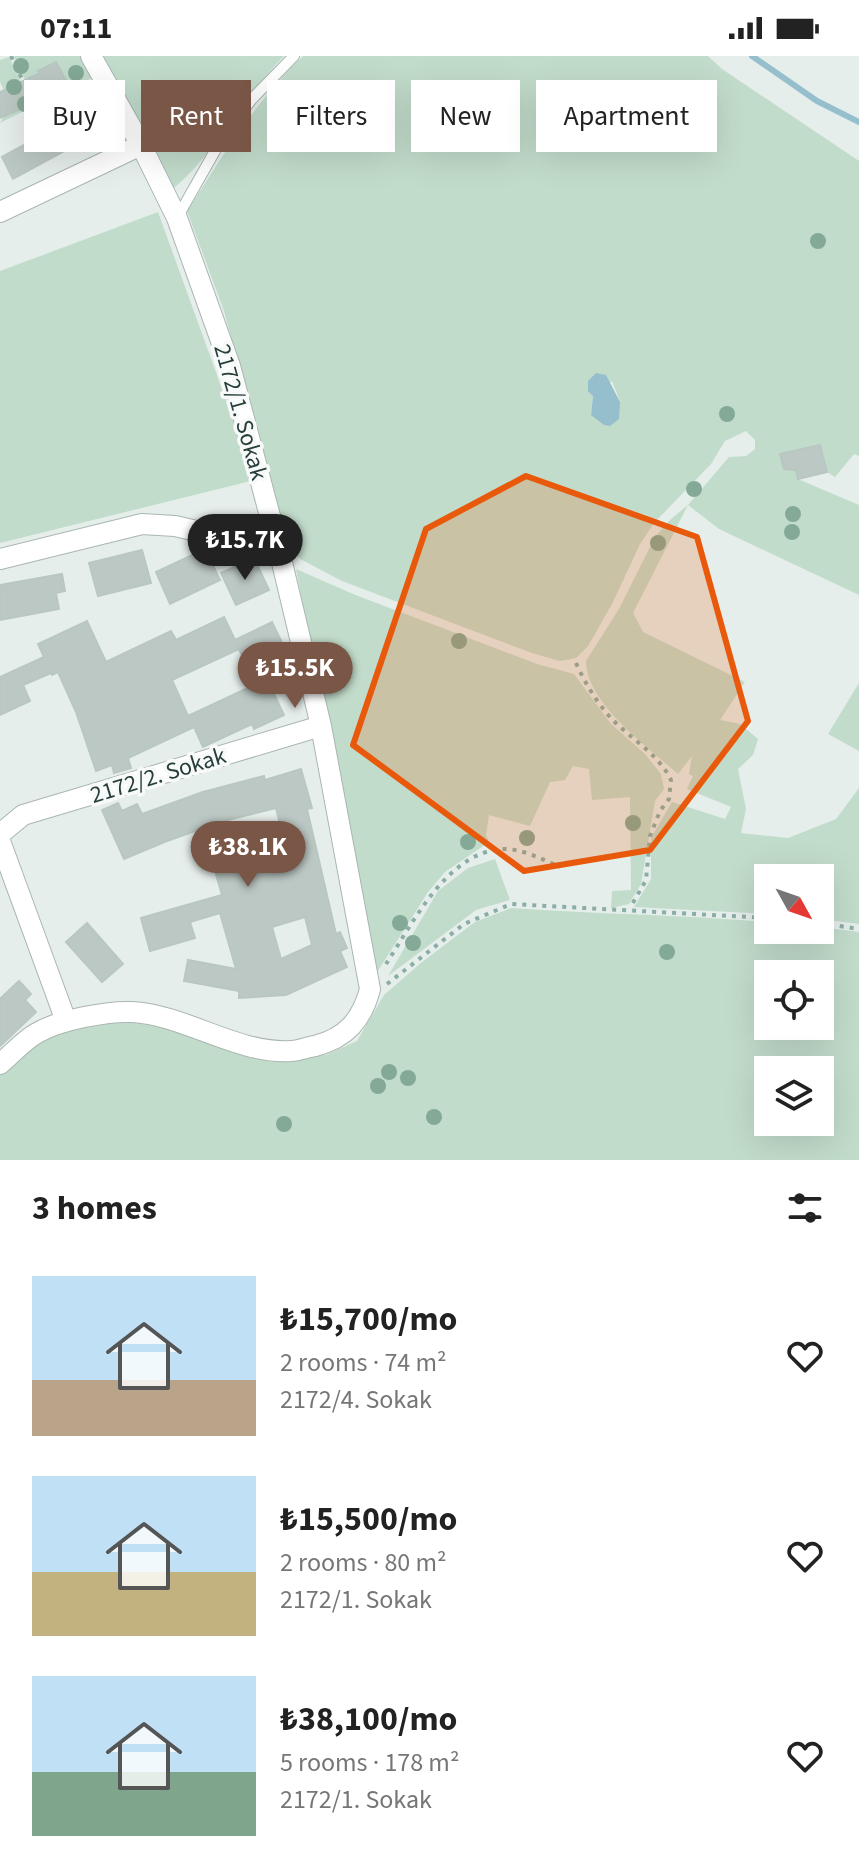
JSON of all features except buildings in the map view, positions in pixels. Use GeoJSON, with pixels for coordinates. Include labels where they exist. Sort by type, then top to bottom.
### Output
{"type":"FeatureCollection","features":[{"type":"Feature","properties":{"kind":"street","name":"2172/1. Sokak"},"geometry":{"type":"LineString","coordinates":[[91,56],[141,145]]}},
{"type":"Feature","properties":{"kind":"street"},"geometry":{"type":"LineString","coordinates":[[0,212],[141,145]]}},
{"type":"Feature","properties":{"kind":"street","name":"2172/1. Sokak"},"geometry":{"type":"LineString","coordinates":[[144,152],[177,218],[230,366],[279,550],[321,726],[370,989],[365,1010]]}},
{"type":"Feature","properties":{"kind":"street"},"geometry":{"type":"LineString","coordinates":[[0,559],[142,524],[175,526],[279,550]]}},
{"type":"Feature","properties":{"kind":"street","name":"2172/2. Sokak"},"geometry":{"type":"LineString","coordinates":[[0,834],[23,815],[321,726]]}},
{"type":"Feature","properties":{"kind":"street"},"geometry":{"type":"LineString","coordinates":[[0,841],[66,1021]]}},
{"type":"Feature","properties":{"kind":"street"},"geometry":{"type":"LineString","coordinates":[[0,1064],[36,1033],[66,1021],[132,1012],[177,1022],[251,1046],[291,1051],[333,1041],[351,1027],[365,1010]]}},
{"type":"Feature","properties":{"kind":"lane"},"geometry":{"type":"LineString","coordinates":[[177,218],[224,135],[252,99],[294,56]]}},
{"type":"Feature","properties":{"kind":"path"},"geometry":{"type":"LineString","coordinates":[[11,56],[22,79]]}},
{"type":"Feature","properties":{"kind":"path"},"geometry":{"type":"LineString","coordinates":[[576,663],[591,692],[610,716],[657,760],[671,780],[669,799],[660,811],[650,836],[646,880],[629,910]]}},
{"type":"Feature","properties":{"kind":"path"},"geometry":{"type":"LineString","coordinates":[[370,989],[437,886],[450,873],[478,856],[500,849],[521,851],[560,867]]}},
{"type":"Feature","properties":{"kind":"path"},"geometry":{"type":"LineString","coordinates":[[365,1010],[386,985],[464,924],[511,904],[754,917]]}},
{"type":"Feature","properties":{"kind":"path"},"geometry":{"type":"LineString","coordinates":[[834,925],[859,929]]}},
{"type":"Feature","properties":{"kind":"highlighted area"},"geometry":{"type":"Polygon","coordinates":[[[526,476],[697,537],[748,721],[650,850],[524,871],[353,745],[426,529],[526,476]]]}},
{"type":"Feature","properties":{"kind":"green space"},"geometry":{"type":"Polygon","coordinates":[[[14,56],[80,56],[92,78],[65,80],[57,62],[25,80],[14,56]]]}},
{"type":"Feature","properties":{"kind":"green space"},"geometry":{"type":"Polygon","coordinates":[[[100,56],[284,56],[251,96],[251,80],[141,80],[141,131],[125,102],[125,80],[113,80],[100,56]]]}},
{"type":"Feature","properties":{"kind":"green space"},"geometry":{"type":"Polygon","coordinates":[[[303,56],[708,56],[722,69],[859,161],[859,456],[854,454],[835,477],[827,472],[820,445],[781,454],[784,469],[796,470],[798,479],[859,505],[859,595],[719,529],[688,505],[729,457],[746,456],[755,449],[755,440],[746,431],[725,441],[711,464],[654,523],[640,544],[588,646],[576,658],[560,661],[532,653],[342,581],[290,551],[224,311],[187,211],[226,152],[251,152],[251,116],[267,95],[267,152],[395,152],[395,80],[280,80],[303,56]],[[612,381],[593,396],[591,415],[620,402],[612,381]]]}},
{"type":"Feature","properties":{"kind":"green space"},"geometry":{"type":"Polygon","coordinates":[[[9,57],[24,88],[24,111],[0,123],[4,116],[14,111],[0,82],[0,60],[9,57]]]}},
{"type":"Feature","properties":{"kind":"green space"},"geometry":{"type":"Polygon","coordinates":[[[153,152],[208,152],[189,174],[173,189],[153,152]]]}},
{"type":"Feature","properties":{"kind":"green space"},"geometry":{"type":"Polygon","coordinates":[[[158,212],[255,480],[0,543],[0,271],[158,212]]]}},
{"type":"Feature","properties":{"kind":"green space"},"geometry":{"type":"Polygon","coordinates":[[[688,505],[633,613],[643,632],[745,682],[720,720],[740,724],[758,739],[753,755],[738,769],[746,809],[741,833],[788,838],[836,819],[859,788],[859,924],[834,921],[834,864],[754,864],[754,913],[634,907],[651,879],[651,838],[672,802],[725,819],[731,807],[687,789],[693,776],[689,774],[692,756],[678,774],[621,724],[596,693],[589,677],[586,661],[619,609],[655,537],[688,505]]]}},
{"type":"Feature","properties":{"kind":"green space"},"geometry":{"type":"Polygon","coordinates":[[[296,569],[537,664],[574,674],[611,724],[644,753],[661,774],[664,789],[655,801],[641,884],[629,904],[611,908],[612,891],[631,890],[630,797],[592,800],[589,769],[573,766],[565,780],[550,782],[530,826],[489,815],[486,835],[489,842],[445,872],[428,892],[374,977],[296,569]]]}},
{"type":"Feature","properties":{"kind":"green space"},"geometry":{"type":"Polygon","coordinates":[[[859,683],[859,751],[828,734],[859,683]]]}},
{"type":"Feature","properties":{"kind":"green space"},"geometry":{"type":"Polygon","coordinates":[[[495,859],[510,900],[476,910],[388,976],[438,891],[468,868],[495,859]]]}},
{"type":"Feature","properties":{"kind":"green space"},"geometry":{"type":"Polygon","coordinates":[[[511,908],[754,921],[754,944],[834,944],[834,929],[859,932],[859,1160],[0,1160],[0,1075],[51,1032],[137,1017],[266,1058],[326,1055],[357,1041],[384,995],[475,922],[511,908]]]}},
{"type":"Feature","properties":{"kind":"water"},"geometry":{"type":"Polygon","coordinates":[[[596,373],[606,375],[620,402],[619,419],[610,426],[591,415],[593,396],[588,391],[588,381],[596,373]]]}},
{"type":"Feature","properties":{"kind":"waterway"},"geometry":{"type":"LineString","coordinates":[[752,56],[817,101],[859,122]]}}]}
